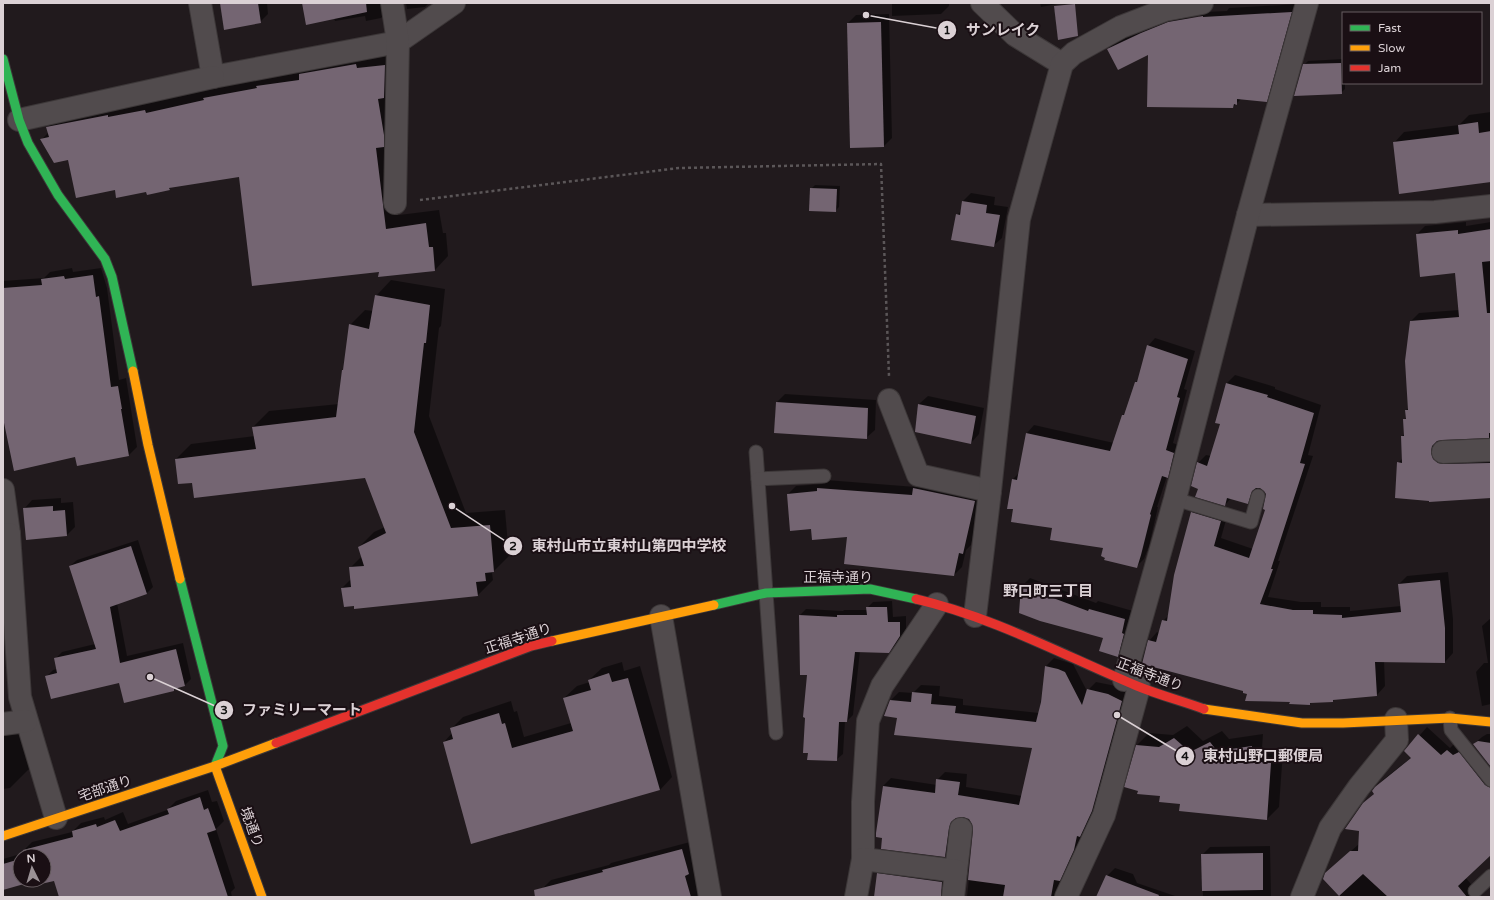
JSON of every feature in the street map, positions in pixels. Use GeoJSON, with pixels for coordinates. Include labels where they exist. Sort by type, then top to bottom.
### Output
{"type":"FeatureCollection","features":[{"type":"Feature","properties":{"kind":"street"},"geometry":{"type":"LineString","coordinates":[[200,3],[213,77]]}},
{"type":"Feature","properties":{"kind":"street"},"geometry":{"type":"LineString","coordinates":[[392,3],[398,42],[395,203]]}},
{"type":"Feature","properties":{"kind":"street"},"geometry":{"type":"LineString","coordinates":[[19,120],[213,77],[398,42],[454,3]]}},
{"type":"Feature","properties":{"kind":"street"},"geometry":{"type":"LineString","coordinates":[[982,3],[1015,35],[1062,64]]}},
{"type":"Feature","properties":{"kind":"street"},"geometry":{"type":"LineString","coordinates":[[975,616],[1019,219],[1062,64],[1074,53],[1121,27],[1165,10],[1202,3]]}},
{"type":"Feature","properties":{"kind":"street"},"geometry":{"type":"LineString","coordinates":[[1066,897],[1104,815],[1131,683],[1175,499],[1248,215],[1307,3]]}},
{"type":"Feature","properties":{"kind":"street"},"geometry":{"type":"LineString","coordinates":[[3,59],[19,120],[28,143],[62,200],[105,259],[112,277],[150,453],[188,613],[223,746],[215,766]]}},
{"type":"Feature","properties":{"kind":"street"},"geometry":{"type":"LineString","coordinates":[[1248,215],[1434,212],[1491,206]]}},
{"type":"Feature","properties":{"kind":"street"},"geometry":{"type":"LineString","coordinates":[[890,400],[918,475],[990,491]]}},
{"type":"Feature","properties":{"kind":"street"},"geometry":{"type":"LineString","coordinates":[[1443,452],[1491,450]]}},
{"type":"Feature","properties":{"kind":"street"},"geometry":{"type":"LineString","coordinates":[[3,490],[20,697],[56,818]]}},
{"type":"Feature","properties":{"kind":"street","name":"正福寺通り"},"geometry":{"type":"LineString","coordinates":[[215,766],[531,646],[766,593],[870,589],[937,604],[975,616],[1131,683],[1205,709],[1302,723],[1342,723],[1396,719],[1450,718],[1491,722]]}},
{"type":"Feature","properties":{"kind":"street"},"geometry":{"type":"LineString","coordinates":[[856,897],[863,859],[863,802],[868,721],[882,686],[937,604]]}},
{"type":"Feature","properties":{"kind":"street"},"geometry":{"type":"LineString","coordinates":[[661,616],[710,897]]}},
{"type":"Feature","properties":{"kind":"street"},"geometry":{"type":"LineString","coordinates":[[1302,897],[1330,828],[1359,787],[1397,740],[1396,719]]}},
{"type":"Feature","properties":{"kind":"street"},"geometry":{"type":"LineString","coordinates":[[3,724],[26,721]]}},
{"type":"Feature","properties":{"kind":"street","name":"宅部通り"},"geometry":{"type":"LineString","coordinates":[[3,836],[215,766]]}},
{"type":"Feature","properties":{"kind":"street","name":"境通り"},"geometry":{"type":"LineString","coordinates":[[215,766],[262,897]]}},
{"type":"Feature","properties":{"kind":"street"},"geometry":{"type":"LineString","coordinates":[[953,897],[961,829]]}},
{"type":"Feature","properties":{"kind":"street"},"geometry":{"type":"LineString","coordinates":[[863,859],[956,871]]}},
{"type":"Feature","properties":{"kind":"lane"},"geometry":{"type":"LineString","coordinates":[[756,452],[776,733]]}},
{"type":"Feature","properties":{"kind":"lane"},"geometry":{"type":"LineString","coordinates":[[758,479],[824,476]]}},
{"type":"Feature","properties":{"kind":"lane"},"geometry":{"type":"LineString","coordinates":[[1175,499],[1251,522],[1258,496]]}},
{"type":"Feature","properties":{"kind":"lane"},"geometry":{"type":"LineString","coordinates":[[1450,718],[1451,730],[1491,780]]}},
{"type":"Feature","properties":{"kind":"lane"},"geometry":{"type":"LineString","coordinates":[[1475,892],[1491,876]]}},
{"type":"Feature","properties":{"kind":"path"},"geometry":{"type":"LineString","coordinates":[[395,203],[679,168],[881,164],[890,400]]}},
{"type":"Feature","properties":{"kind":"building"},"geometry":{"type":"Polygon","coordinates":[[[220,3],[258,3],[261,23],[224,30],[220,3]]]}},
{"type":"Feature","properties":{"kind":"building"},"geometry":{"type":"Polygon","coordinates":[[[302,3],[366,3],[367,12],[306,25],[302,3]]]}},
{"type":"Feature","properties":{"kind":"building"},"geometry":{"type":"Polygon","coordinates":[[[1075,4],[1078,36],[1058,40],[1054,6],[1075,4]]]}},
{"type":"Feature","properties":{"kind":"building"},"geometry":{"type":"Polygon","coordinates":[[[1292,12],[1267,102],[1237,99],[1237,105],[1234,104],[1233,108],[1147,107],[1148,55],[1118,70],[1107,49],[1168,22],[1203,16],[1292,12]]]}},
{"type":"Feature","properties":{"kind":"building"},"geometry":{"type":"Polygon","coordinates":[[[881,22],[884,147],[850,148],[847,23],[881,22]]]}},
{"type":"Feature","properties":{"kind":"building"},"geometry":{"type":"Polygon","coordinates":[[[1341,63],[1342,94],[1294,96],[1303,64],[1341,63]]]}},
{"type":"Feature","properties":{"kind":"building"},"geometry":{"type":"Polygon","coordinates":[[[356,64],[357,68],[385,65],[384,98],[378,99],[384,135],[384,147],[376,148],[386,229],[426,223],[429,247],[433,247],[435,271],[378,277],[379,272],[252,286],[239,177],[169,188],[170,190],[147,195],[146,192],[116,198],[115,190],[76,198],[68,160],[54,163],[40,139],[49,137],[46,127],[108,115],[108,117],[145,110],[146,113],[204,100],[203,98],[257,88],[256,86],[299,80],[299,74],[356,64]]]}},
{"type":"Feature","properties":{"kind":"building"},"geometry":{"type":"Polygon","coordinates":[[[1478,122],[1479,133],[1491,131],[1491,182],[1399,194],[1393,142],[1459,134],[1458,125],[1478,122]]]}},
{"type":"Feature","properties":{"kind":"building"},"geometry":{"type":"Polygon","coordinates":[[[810,188],[837,189],[836,212],[809,211],[810,188]]]}},
{"type":"Feature","properties":{"kind":"building"},"geometry":{"type":"Polygon","coordinates":[[[962,201],[987,205],[986,213],[1000,215],[994,247],[951,240],[956,214],[960,215],[962,201]]]}},
{"type":"Feature","properties":{"kind":"building"},"geometry":{"type":"Polygon","coordinates":[[[1491,229],[1491,261],[1482,262],[1487,313],[1491,313],[1491,433],[1489,433],[1489,438],[1437,441],[1432,446],[1431,452],[1433,459],[1438,463],[1443,464],[1490,463],[1491,498],[1429,502],[1395,498],[1397,462],[1402,463],[1401,436],[1404,436],[1403,419],[1406,419],[1405,410],[1408,410],[1405,361],[1410,321],[1459,317],[1455,273],[1420,277],[1416,234],[1458,230],[1458,234],[1491,229]]]}},
{"type":"Feature","properties":{"kind":"building"},"geometry":{"type":"Polygon","coordinates":[[[93,275],[96,297],[99,296],[111,387],[118,386],[129,456],[77,466],[75,457],[14,471],[3,418],[3,288],[42,285],[41,279],[64,276],[65,279],[93,275]]]}},
{"type":"Feature","properties":{"kind":"building"},"geometry":{"type":"Polygon","coordinates":[[[375,295],[430,305],[426,343],[424,343],[414,432],[451,528],[490,525],[494,572],[485,573],[486,581],[476,582],[478,596],[354,609],[354,606],[344,607],[341,588],[351,587],[349,567],[364,566],[358,547],[386,533],[365,478],[194,498],[192,483],[178,484],[175,459],[256,449],[252,427],[336,417],[349,324],[369,329],[375,295]]]}},
{"type":"Feature","properties":{"kind":"building"},"geometry":{"type":"Polygon","coordinates":[[[1147,345],[1188,359],[1177,397],[1180,398],[1166,450],[1174,453],[1168,478],[1162,476],[1150,514],[1151,515],[1137,568],[1104,560],[1105,558],[1101,556],[1103,548],[1050,540],[1052,528],[1011,522],[1013,509],[1007,509],[1012,479],[1017,480],[1026,433],[1110,451],[1122,415],[1124,415],[1135,382],[1137,382],[1147,345]]]}},
{"type":"Feature","properties":{"kind":"building"},"geometry":{"type":"Polygon","coordinates":[[[1226,383],[1268,395],[1267,397],[1314,413],[1300,463],[1305,464],[1271,569],[1273,569],[1260,604],[1293,610],[1313,610],[1313,614],[1342,615],[1342,618],[1401,612],[1398,584],[1440,580],[1445,628],[1445,663],[1375,662],[1377,696],[1333,700],[1333,702],[1310,703],[1310,705],[1289,704],[1290,702],[1245,701],[1247,694],[1243,693],[1243,691],[1142,664],[1148,640],[1156,642],[1162,620],[1167,621],[1174,575],[1191,512],[1221,521],[1214,546],[1249,558],[1265,510],[1263,509],[1266,494],[1260,488],[1256,488],[1252,491],[1248,504],[1227,498],[1225,506],[1195,497],[1198,489],[1191,486],[1197,462],[1207,466],[1220,424],[1215,423],[1226,383]]]}},
{"type":"Feature","properties":{"kind":"building"},"geometry":{"type":"Polygon","coordinates":[[[776,402],[868,408],[867,439],[774,433],[776,402]]]}},
{"type":"Feature","properties":{"kind":"building"},"geometry":{"type":"Polygon","coordinates":[[[918,404],[976,416],[971,444],[915,432],[918,404]]]}},
{"type":"Feature","properties":{"kind":"building"},"geometry":{"type":"Polygon","coordinates":[[[817,488],[912,495],[913,488],[975,501],[963,554],[959,553],[954,576],[844,564],[847,537],[812,540],[811,529],[790,531],[787,494],[817,491],[817,488]]]}},
{"type":"Feature","properties":{"kind":"building"},"geometry":{"type":"Polygon","coordinates":[[[53,506],[53,511],[65,510],[67,536],[26,540],[23,508],[53,506]]]}},
{"type":"Feature","properties":{"kind":"building"},"geometry":{"type":"Polygon","coordinates":[[[131,546],[147,594],[110,607],[120,663],[176,649],[185,686],[174,689],[174,691],[124,703],[119,683],[51,699],[45,676],[57,673],[54,658],[96,649],[69,566],[131,546]]]}},
{"type":"Feature","properties":{"kind":"building"},"geometry":{"type":"Polygon","coordinates":[[[1021,586],[1088,611],[1089,609],[1125,619],[1122,633],[1124,634],[1118,657],[1099,651],[1103,638],[1040,621],[1019,613],[1021,586]]]}},
{"type":"Feature","properties":{"kind":"building"},"geometry":{"type":"Polygon","coordinates":[[[866,607],[887,607],[888,622],[900,622],[900,636],[889,653],[855,652],[847,722],[839,722],[837,761],[807,760],[808,753],[803,753],[805,718],[803,717],[807,675],[800,675],[799,615],[837,617],[837,615],[867,615],[866,607]]]}},
{"type":"Feature","properties":{"kind":"building"},"geometry":{"type":"Polygon","coordinates":[[[1045,666],[1065,672],[1082,705],[1087,689],[1108,694],[1122,701],[1092,811],[1080,837],[1077,836],[1074,850],[1060,881],[1054,880],[1051,897],[1003,897],[1005,885],[968,880],[973,830],[969,819],[963,817],[956,818],[951,822],[945,857],[881,849],[882,838],[876,837],[876,833],[883,786],[935,793],[936,779],[960,782],[958,795],[1019,805],[1032,748],[894,735],[897,718],[884,716],[890,700],[911,702],[912,692],[932,694],[931,704],[956,706],[955,713],[1036,722],[1041,702],[1045,666]]]}},
{"type":"Feature","properties":{"kind":"building"},"geometry":{"type":"Polygon","coordinates":[[[609,673],[612,682],[628,678],[660,790],[471,844],[443,742],[453,739],[450,728],[499,713],[502,724],[505,723],[512,748],[573,731],[563,698],[591,690],[588,680],[609,673]]]}},
{"type":"Feature","properties":{"kind":"building"},"geometry":{"type":"Polygon","coordinates":[[[1418,734],[1441,755],[1447,750],[1453,755],[1459,752],[1485,785],[1491,788],[1491,855],[1458,886],[1467,897],[1388,897],[1363,874],[1339,896],[1323,879],[1325,873],[1350,851],[1358,851],[1359,831],[1345,829],[1363,803],[1374,794],[1372,791],[1375,787],[1411,758],[1404,751],[1418,734]]]}},
{"type":"Feature","properties":{"kind":"building"},"geometry":{"type":"Polygon","coordinates":[[[1174,738],[1190,752],[1210,742],[1217,751],[1252,746],[1250,761],[1271,763],[1267,820],[1179,811],[1180,804],[1159,802],[1160,796],[1137,794],[1138,791],[1124,787],[1136,745],[1159,747],[1174,738]]]}},
{"type":"Feature","properties":{"kind":"building"},"geometry":{"type":"Polygon","coordinates":[[[1478,741],[1491,743],[1491,767],[1473,744],[1478,741]]]}},
{"type":"Feature","properties":{"kind":"building"},"geometry":{"type":"Polygon","coordinates":[[[200,797],[204,810],[208,808],[216,830],[207,833],[228,897],[59,897],[54,881],[52,881],[52,848],[31,848],[73,837],[72,831],[96,824],[97,827],[115,820],[120,831],[169,814],[167,809],[200,797]]]}},
{"type":"Feature","properties":{"kind":"building"},"geometry":{"type":"Polygon","coordinates":[[[682,849],[689,874],[685,876],[691,897],[535,897],[534,890],[682,849]]]}},
{"type":"Feature","properties":{"kind":"building"},"geometry":{"type":"Polygon","coordinates":[[[1263,853],[1263,890],[1202,891],[1201,854],[1263,853]]]}},
{"type":"Feature","properties":{"kind":"building"},"geometry":{"type":"Polygon","coordinates":[[[12,861],[12,887],[3,890],[3,864],[12,861]]]}},
{"type":"Feature","properties":{"kind":"building"},"geometry":{"type":"Polygon","coordinates":[[[877,873],[942,882],[941,897],[874,897],[877,873]]]}},
{"type":"Feature","properties":{"kind":"building"},"geometry":{"type":"Polygon","coordinates":[[[1106,875],[1159,895],[1158,897],[1096,897],[1106,875]]]}},
{"type":"Feature","properties":{"kind":"traffic: fast"},"geometry":{"type":"LineString","coordinates":[[3,59],[19,120],[28,143],[58,195],[105,259],[112,277],[133,371]]}},
{"type":"Feature","properties":{"kind":"traffic: fast"},"geometry":{"type":"LineString","coordinates":[[180,579],[223,746],[215,766]]}},
{"type":"Feature","properties":{"kind":"traffic: fast"},"geometry":{"type":"LineString","coordinates":[[714,605],[766,593],[870,589],[916,599]]}},
{"type":"Feature","properties":{"kind":"traffic: slow"},"geometry":{"type":"LineString","coordinates":[[133,371],[148,445],[180,579]]}},
{"type":"Feature","properties":{"kind":"traffic: slow"},"geometry":{"type":"LineString","coordinates":[[552,641],[714,605]]}},
{"type":"Feature","properties":{"kind":"traffic: slow"},"geometry":{"type":"LineString","coordinates":[[1204,709],[1302,723],[1343,723],[1450,718],[1491,722]]}},
{"type":"Feature","properties":{"kind":"traffic: slow"},"geometry":{"type":"LineString","coordinates":[[3,836],[215,766],[276,743]]}},
{"type":"Feature","properties":{"kind":"traffic: slow"},"geometry":{"type":"LineString","coordinates":[[215,766],[262,897]]}},
{"type":"Feature","properties":{"kind":"traffic: jam"},"geometry":{"type":"LineString","coordinates":[[916,599],[973,616],[1028,638],[1137,686],[1204,709]]}},
{"type":"Feature","properties":{"kind":"traffic: jam"},"geometry":{"type":"LineString","coordinates":[[276,743],[531,646],[552,641]]}},
{"type":"Feature","properties":{"kind":"place","name":"サンレイク"},"geometry":{"type":"Point","coordinates":[866,15]}},
{"type":"Feature","properties":{"kind":"place","name":"東村山市立東村山第四中学校"},"geometry":{"type":"Point","coordinates":[452,506]}},
{"type":"Feature","properties":{"kind":"place","name":"ファミリーマート"},"geometry":{"type":"Point","coordinates":[150,677]}},
{"type":"Feature","properties":{"kind":"place","name":"東村山野口郵便局"},"geometry":{"type":"Point","coordinates":[1117,715]}},
{"type":"Feature","properties":{"kind":"district","name":"野口町三丁目"},"geometry":{"type":"Point","coordinates":[1048,591]}}]}
